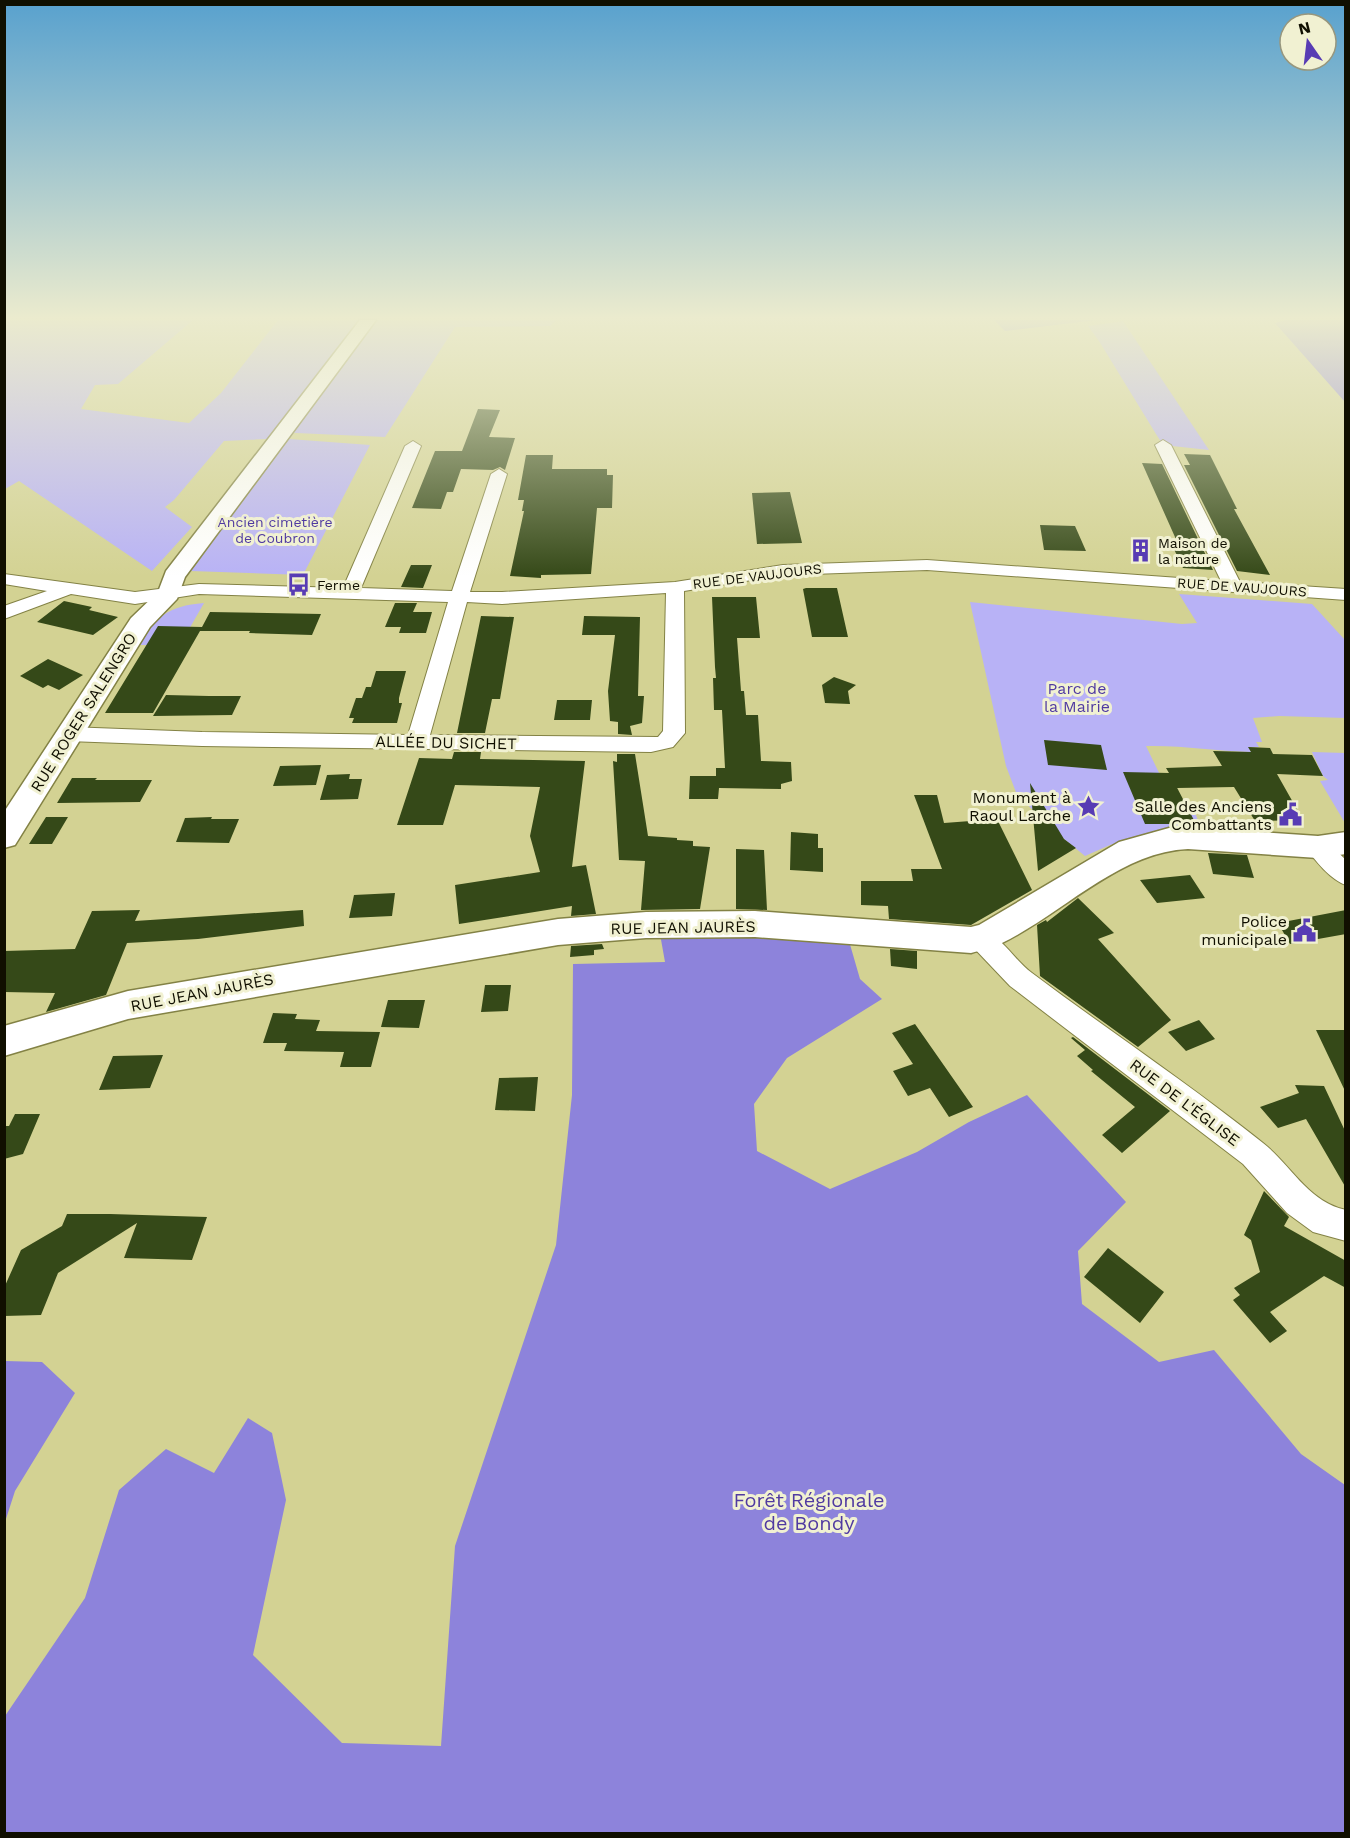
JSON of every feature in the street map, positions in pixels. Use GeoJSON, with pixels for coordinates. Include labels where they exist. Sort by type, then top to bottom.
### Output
{"type":"FeatureCollection","features":[{"type":"Feature","properties":{"kind":"street"},"geometry":{"type":"LineString","coordinates":[[169,594],[174,576],[303,406]]}},
{"type":"Feature","properties":{"kind":"street"},"geometry":{"type":"LineString","coordinates":[[1163,445],[1233,587]]}},
{"type":"Feature","properties":{"kind":"street"},"geometry":{"type":"LineString","coordinates":[[349,594],[413,446]]}},
{"type":"Feature","properties":{"kind":"street"},"geometry":{"type":"LineString","coordinates":[[417,742],[459,598],[500,474]]}},
{"type":"Feature","properties":{"kind":"street","name":"RUE DE VAUJOURS"},"geometry":{"type":"LineString","coordinates":[[4,579],[65,590],[135,598],[199,589],[459,598],[675,587],[783,570],[927,565],[1346,596]]}},
{"type":"Feature","properties":{"kind":"street","name":"ALLÉE DU SICHET"},"geometry":{"type":"LineString","coordinates":[[68,734],[202,740],[639,744],[665,742],[674,733],[675,587]]}},
{"type":"Feature","properties":{"kind":"street"},"geometry":{"type":"LineString","coordinates":[[4,613],[65,590]]}},
{"type":"Feature","properties":{"kind":"street","name":"RUE ROGER SALENGRO"},"geometry":{"type":"LineString","coordinates":[[4,837],[140,623],[169,594]]}},
{"type":"Feature","properties":{"kind":"street"},"geometry":{"type":"LineString","coordinates":[[981,939],[1114,858],[1130,850],[1169,839],[1331,845],[1346,876]]}},
{"type":"Feature","properties":{"kind":"street","name":"RUE JEAN JAURÈS"},"geometry":{"type":"LineString","coordinates":[[4,1041],[128,1005],[558,932],[646,925],[755,924],[981,939]]}},
{"type":"Feature","properties":{"kind":"street","name":"RUE DE L'ÉGLISE"},"geometry":{"type":"LineString","coordinates":[[981,939],[1019,978],[1254,1154],[1298,1202],[1324,1221],[1346,1226]]}},
{"type":"Feature","properties":{"kind":"green space"},"geometry":{"type":"Polygon","coordinates":[[[5,406],[83,406],[81,409],[189,423],[207,406],[405,406],[385,437],[296,433],[276,429],[267,439],[224,441],[174,500],[165,507],[192,527],[152,571],[19,481],[5,489],[5,406]]]}},
{"type":"Feature","properties":{"kind":"green space"},"geometry":{"type":"Polygon","coordinates":[[[1139,406],[1180,406],[1209,450],[1163,445],[1139,406]]]}},
{"type":"Feature","properties":{"kind":"green space","name":"Ancien cimetière de Coubron"},"geometry":{"type":"Polygon","coordinates":[[[289,439],[370,445],[303,575],[191,571],[289,439]]]}},
{"type":"Feature","properties":{"kind":"green space","name":"Parc de la Mairie"},"geometry":{"type":"Polygon","coordinates":[[[1179,594],[1312,604],[1345,640],[1345,718],[1279,716],[1253,718],[1262,742],[1256,742],[1259,747],[1249,747],[1251,752],[1146,746],[1163,781],[1176,798],[1194,809],[1201,830],[1168,829],[1110,845],[1085,856],[1017,795],[1006,766],[970,602],[1182,624],[1197,623],[1179,594]]]}},
{"type":"Feature","properties":{"kind":"green space"},"geometry":{"type":"Polygon","coordinates":[[[204,603],[180,645],[136,645],[157,620],[172,610],[204,603]]]}},
{"type":"Feature","properties":{"kind":"green space"},"geometry":{"type":"Polygon","coordinates":[[[1312,752],[1345,753],[1345,823],[1320,781],[1328,780],[1323,776],[1312,752]]]}},
{"type":"Feature","properties":{"kind":"green space","name":"Forêt Régionale de Bondy"},"geometry":{"type":"Polygon","coordinates":[[[779,932],[849,941],[860,979],[882,999],[787,1058],[754,1104],[757,1151],[830,1189],[917,1152],[969,1122],[1027,1095],[1126,1202],[1078,1251],[1082,1304],[1159,1362],[1214,1350],[1301,1454],[1345,1485],[1345,1833],[5,1834],[5,1716],[85,1598],[119,1490],[166,1449],[214,1473],[248,1418],[272,1433],[286,1500],[253,1655],[342,1743],[441,1746],[455,1546],[556,1245],[572,1095],[573,964],[665,962],[660,934],[779,932]]]}},
{"type":"Feature","properties":{"kind":"green space"},"geometry":{"type":"Polygon","coordinates":[[[5,1361],[42,1362],[75,1393],[15,1491],[5,1522],[5,1361]]]}},
{"type":"Feature","properties":{"kind":"building"},"geometry":{"type":"Polygon","coordinates":[[[478,409],[500,410],[489,437],[515,438],[505,470],[500,467],[493,470],[461,469],[453,492],[447,492],[441,509],[412,508],[435,451],[462,451],[478,409]]]}},
{"type":"Feature","properties":{"kind":"building"},"geometry":{"type":"Polygon","coordinates":[[[1184,454],[1210,455],[1237,509],[1234,509],[1270,575],[1237,571],[1184,465],[1190,465],[1184,454]]]}},
{"type":"Feature","properties":{"kind":"building"},"geometry":{"type":"Polygon","coordinates":[[[526,455],[553,455],[552,469],[607,469],[607,475],[613,475],[612,508],[597,508],[591,574],[541,575],[541,578],[510,576],[524,511],[522,511],[524,500],[518,500],[526,455]]]}},
{"type":"Feature","properties":{"kind":"building"},"geometry":{"type":"Polygon","coordinates":[[[1142,463],[1162,464],[1213,570],[1183,568],[1172,545],[1179,546],[1142,463]]]}},
{"type":"Feature","properties":{"kind":"building"},"geometry":{"type":"Polygon","coordinates":[[[790,492],[802,543],[757,544],[752,493],[790,492]]]}},
{"type":"Feature","properties":{"kind":"building"},"geometry":{"type":"Polygon","coordinates":[[[1040,525],[1075,526],[1086,551],[1044,550],[1040,525]]]}},
{"type":"Feature","properties":{"kind":"building"},"geometry":{"type":"Polygon","coordinates":[[[411,565],[432,565],[423,588],[401,587],[411,565]]]}},
{"type":"Feature","properties":{"kind":"building"},"geometry":{"type":"Polygon","coordinates":[[[837,588],[848,637],[812,637],[803,589],[837,588]]]}},
{"type":"Feature","properties":{"kind":"building"},"geometry":{"type":"Polygon","coordinates":[[[712,597],[756,597],[760,638],[737,638],[741,691],[744,691],[746,715],[758,715],[761,761],[791,762],[792,781],[781,784],[781,789],[719,788],[718,799],[689,799],[690,776],[716,776],[716,768],[725,768],[722,710],[714,710],[713,678],[716,678],[712,597]]]}},
{"type":"Feature","properties":{"kind":"building"},"geometry":{"type":"Polygon","coordinates":[[[64,601],[92,607],[89,610],[118,617],[93,635],[37,622],[64,601]]]}},
{"type":"Feature","properties":{"kind":"building"},"geometry":{"type":"Polygon","coordinates":[[[395,603],[417,603],[413,612],[432,612],[426,633],[399,633],[401,627],[385,627],[395,603]]]}},
{"type":"Feature","properties":{"kind":"building"},"geometry":{"type":"Polygon","coordinates":[[[210,612],[321,614],[312,635],[200,631],[153,713],[105,713],[158,626],[202,627],[210,612]]]}},
{"type":"Feature","properties":{"kind":"building"},"geometry":{"type":"Polygon","coordinates":[[[481,616],[514,617],[500,699],[492,699],[485,733],[457,733],[481,616]]]}},
{"type":"Feature","properties":{"kind":"building"},"geometry":{"type":"Polygon","coordinates":[[[584,616],[640,617],[638,696],[644,696],[642,723],[630,726],[632,735],[618,734],[618,722],[610,721],[608,691],[615,635],[582,635],[584,616]]]}},
{"type":"Feature","properties":{"kind":"building"},"geometry":{"type":"Polygon","coordinates":[[[48,659],[83,675],[59,690],[48,685],[43,688],[20,676],[48,659]]]}},
{"type":"Feature","properties":{"kind":"building"},"geometry":{"type":"Polygon","coordinates":[[[376,671],[406,671],[399,698],[399,703],[402,703],[397,723],[352,723],[354,718],[349,718],[356,698],[362,698],[366,687],[371,687],[376,671]]]}},
{"type":"Feature","properties":{"kind":"building"},"geometry":{"type":"Polygon","coordinates":[[[834,677],[856,685],[848,691],[850,704],[825,703],[822,685],[834,677]]]}},
{"type":"Feature","properties":{"kind":"building"},"geometry":{"type":"Polygon","coordinates":[[[166,695],[241,696],[232,715],[153,716],[166,695]]]}},
{"type":"Feature","properties":{"kind":"building"},"geometry":{"type":"Polygon","coordinates":[[[557,700],[592,700],[590,720],[554,720],[557,700]]]}},
{"type":"Feature","properties":{"kind":"building"},"geometry":{"type":"Polygon","coordinates":[[[1044,740],[1101,745],[1107,770],[1048,765],[1044,740]]]}},
{"type":"Feature","properties":{"kind":"building"},"geometry":{"type":"Polygon","coordinates":[[[1248,747],[1270,748],[1273,754],[1312,755],[1323,776],[1277,774],[1303,820],[1255,821],[1234,787],[1177,788],[1196,824],[1145,824],[1123,772],[1169,773],[1166,768],[1222,766],[1213,751],[1251,752],[1248,747]]]}},
{"type":"Feature","properties":{"kind":"building"},"geometry":{"type":"Polygon","coordinates":[[[454,752],[481,752],[480,759],[585,761],[572,867],[586,865],[596,914],[571,916],[572,906],[459,924],[455,885],[540,872],[530,836],[540,787],[455,785],[443,825],[397,825],[419,758],[452,759],[454,752]]]}},
{"type":"Feature","properties":{"kind":"building"},"geometry":{"type":"Polygon","coordinates":[[[617,754],[635,754],[648,836],[677,838],[677,840],[693,841],[693,846],[710,847],[700,909],[641,910],[645,861],[619,860],[613,761],[617,762],[617,754]]]}},
{"type":"Feature","properties":{"kind":"building"},"geometry":{"type":"Polygon","coordinates":[[[321,765],[316,785],[273,786],[280,766],[321,765]]]}},
{"type":"Feature","properties":{"kind":"building"},"geometry":{"type":"Polygon","coordinates":[[[350,774],[349,779],[362,779],[358,799],[320,800],[327,775],[350,774]]]}},
{"type":"Feature","properties":{"kind":"building"},"geometry":{"type":"Polygon","coordinates":[[[72,778],[152,780],[140,802],[57,803],[72,778]]]}},
{"type":"Feature","properties":{"kind":"building"},"geometry":{"type":"Polygon","coordinates":[[[1030,783],[1064,839],[1076,848],[1038,871],[1030,783]]]}},
{"type":"Feature","properties":{"kind":"building"},"geometry":{"type":"Polygon","coordinates":[[[914,795],[937,795],[944,823],[997,819],[1032,890],[971,925],[889,919],[888,906],[861,905],[861,881],[913,881],[911,869],[942,869],[914,795]]]}},
{"type":"Feature","properties":{"kind":"building"},"geometry":{"type":"Polygon","coordinates":[[[46,817],[68,817],[52,844],[29,844],[46,817]]]}},
{"type":"Feature","properties":{"kind":"building"},"geometry":{"type":"Polygon","coordinates":[[[212,817],[211,819],[239,819],[229,843],[176,842],[185,818],[212,817]]]}},
{"type":"Feature","properties":{"kind":"building"},"geometry":{"type":"Polygon","coordinates":[[[791,832],[818,834],[818,848],[823,848],[823,872],[790,870],[791,832]]]}},
{"type":"Feature","properties":{"kind":"building"},"geometry":{"type":"Polygon","coordinates":[[[736,849],[764,850],[767,910],[736,909],[736,849]]]}},
{"type":"Feature","properties":{"kind":"building"},"geometry":{"type":"Polygon","coordinates":[[[1208,853],[1247,855],[1254,878],[1213,874],[1208,853]]]}},
{"type":"Feature","properties":{"kind":"building"},"geometry":{"type":"Polygon","coordinates":[[[1190,875],[1205,898],[1157,903],[1140,880],[1190,875]]]}},
{"type":"Feature","properties":{"kind":"building"},"geometry":{"type":"Polygon","coordinates":[[[395,893],[392,916],[349,918],[354,895],[395,893]]]}},
{"type":"Feature","properties":{"kind":"building"},"geometry":{"type":"Polygon","coordinates":[[[1078,898],[1114,933],[1098,939],[1171,1020],[1138,1047],[1040,976],[1037,925],[1046,920],[1047,922],[1078,898]]]}},
{"type":"Feature","properties":{"kind":"building"},"geometry":{"type":"Polygon","coordinates":[[[140,910],[135,921],[303,910],[304,926],[198,939],[127,943],[106,995],[46,1012],[55,993],[4,992],[4,951],[75,949],[92,911],[140,910]]]}},
{"type":"Feature","properties":{"kind":"building","name":"Police municipale"},"geometry":{"type":"Polygon","coordinates":[[[1346,910],[1346,934],[1290,944],[1278,923],[1346,910]]]}},
{"type":"Feature","properties":{"kind":"building"},"geometry":{"type":"Polygon","coordinates":[[[602,944],[604,949],[594,950],[594,955],[570,957],[571,946],[602,944]]]}},
{"type":"Feature","properties":{"kind":"building"},"geometry":{"type":"Polygon","coordinates":[[[890,949],[917,951],[917,969],[891,966],[890,949]]]}},
{"type":"Feature","properties":{"kind":"building"},"geometry":{"type":"Polygon","coordinates":[[[485,985],[511,985],[508,1011],[481,1012],[485,985]]]}},
{"type":"Feature","properties":{"kind":"building"},"geometry":{"type":"Polygon","coordinates":[[[388,1000],[425,1000],[419,1028],[381,1027],[388,1000]]]}},
{"type":"Feature","properties":{"kind":"building"},"geometry":{"type":"Polygon","coordinates":[[[273,1013],[297,1014],[295,1019],[320,1020],[316,1031],[380,1032],[371,1067],[340,1067],[344,1052],[284,1051],[287,1043],[263,1043],[273,1013]]]}},
{"type":"Feature","properties":{"kind":"building"},"geometry":{"type":"Polygon","coordinates":[[[1199,1020],[1215,1039],[1186,1051],[1168,1032],[1199,1020]]]}},
{"type":"Feature","properties":{"kind":"building"},"geometry":{"type":"Polygon","coordinates":[[[915,1024],[973,1107],[949,1117],[930,1088],[908,1096],[893,1071],[913,1064],[892,1033],[915,1024]]]}},
{"type":"Feature","properties":{"kind":"building"},"geometry":{"type":"Polygon","coordinates":[[[1316,1030],[1346,1030],[1346,1093],[1316,1030]]]}},
{"type":"Feature","properties":{"kind":"building"},"geometry":{"type":"Polygon","coordinates":[[[1073,1037],[1170,1111],[1122,1153],[1102,1135],[1135,1107],[1091,1071],[1093,1070],[1077,1056],[1085,1050],[1071,1038],[1073,1037]]]}},
{"type":"Feature","properties":{"kind":"building"},"geometry":{"type":"Polygon","coordinates":[[[163,1055],[150,1088],[99,1090],[113,1056],[163,1055]]]}},
{"type":"Feature","properties":{"kind":"building"},"geometry":{"type":"Polygon","coordinates":[[[538,1077],[535,1111],[495,1110],[499,1078],[538,1077]]]}},
{"type":"Feature","properties":{"kind":"building"},"geometry":{"type":"Polygon","coordinates":[[[1295,1085],[1324,1086],[1346,1133],[1346,1188],[1306,1119],[1278,1128],[1260,1107],[1299,1093],[1295,1085]]]}},
{"type":"Feature","properties":{"kind":"building"},"geometry":{"type":"Polygon","coordinates":[[[15,1114],[40,1114],[23,1154],[4,1159],[4,1126],[9,1126],[15,1114]]]}},
{"type":"Feature","properties":{"kind":"building"},"geometry":{"type":"Polygon","coordinates":[[[1264,1191],[1289,1217],[1284,1226],[1346,1261],[1346,1288],[1324,1276],[1270,1312],[1287,1331],[1270,1343],[1233,1300],[1240,1295],[1234,1288],[1260,1272],[1251,1240],[1244,1235],[1264,1191]]]}},
{"type":"Feature","properties":{"kind":"building"},"geometry":{"type":"Polygon","coordinates":[[[67,1214],[207,1217],[192,1260],[124,1258],[137,1223],[58,1273],[41,1315],[4,1316],[4,1288],[21,1250],[62,1226],[67,1214]]]}},
{"type":"Feature","properties":{"kind":"building"},"geometry":{"type":"Polygon","coordinates":[[[1108,1248],[1164,1292],[1140,1323],[1084,1277],[1108,1248]]]}},
{"type":"Feature","properties":{"kind":"place","name":"Maison de la nature"},"geometry":{"type":"Point","coordinates":[1140,551]}},
{"type":"Feature","properties":{"kind":"place","name":"Ferme"},"geometry":{"type":"Point","coordinates":[299,585]}},
{"type":"Feature","properties":{"kind":"place","name":"Monument à Raoul Larche"},"geometry":{"type":"Point","coordinates":[1089,806]}},
{"type":"Feature","properties":{"kind":"place","name":"Salle des Anciens Combattants"},"geometry":{"type":"Point","coordinates":[1290,815]}},
{"type":"Feature","properties":{"kind":"place","name":"Police municipale"},"geometry":{"type":"Point","coordinates":[1305,930]}}]}
